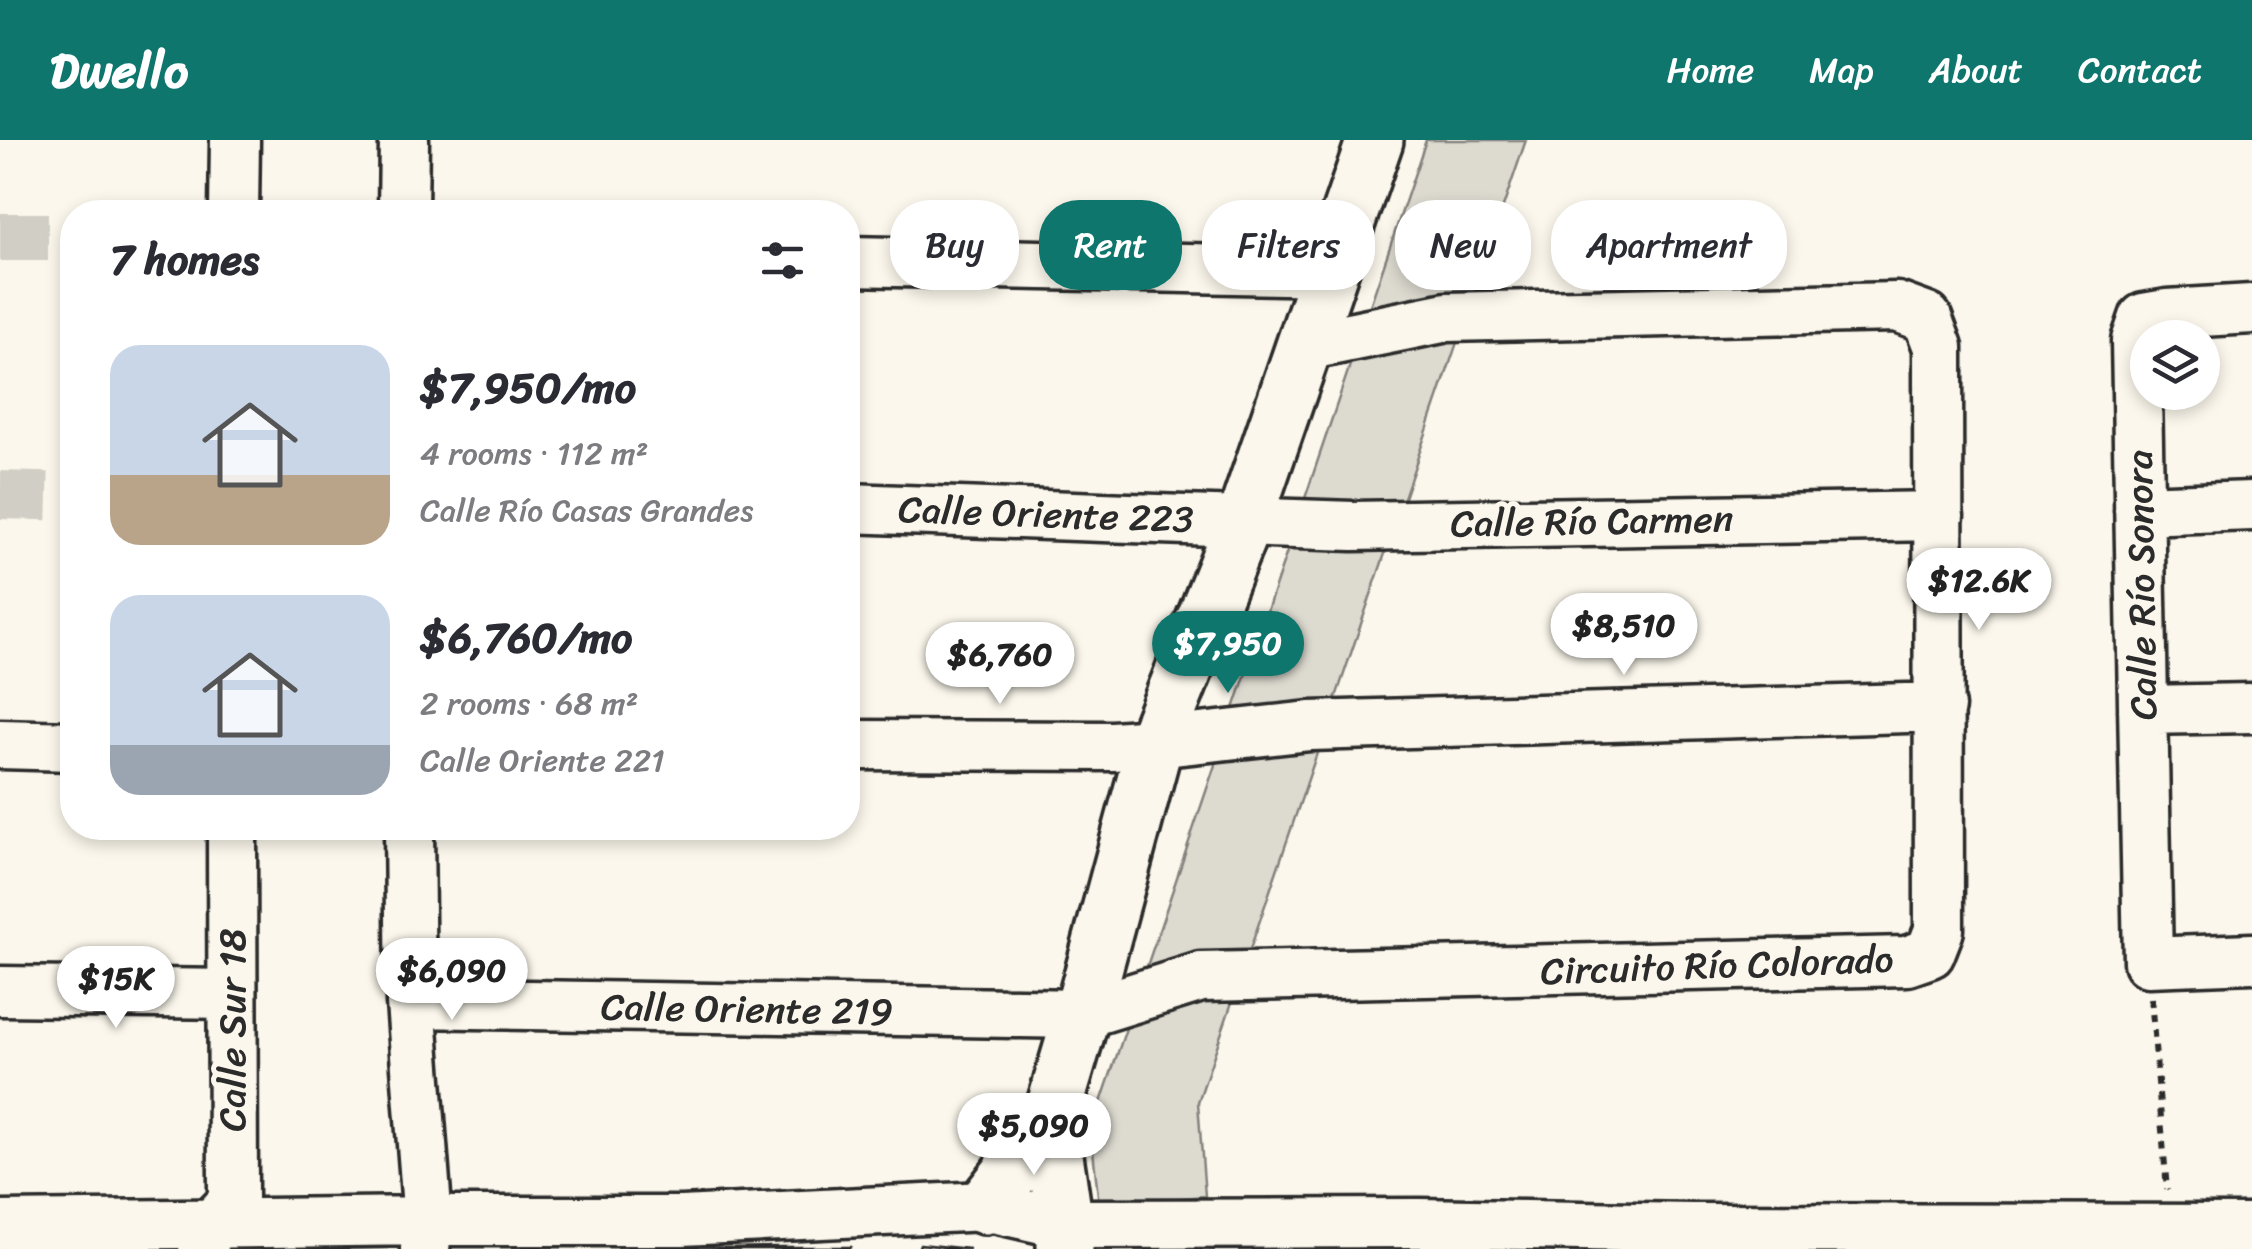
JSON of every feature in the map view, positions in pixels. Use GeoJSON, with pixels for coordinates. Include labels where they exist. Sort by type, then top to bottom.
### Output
{"type":"FeatureCollection","features":[{"type":"Feature","properties":{"kind":"main road"},"geometry":{"type":"LineString","coordinates":[[1355,200],[1375,140]]}},
{"type":"Feature","properties":{"kind":"main road"},"geometry":{"type":"LineString","coordinates":[[985,1206],[1050,1122],[1155,744],[1244,521],[1324,290]]}},
{"type":"Feature","properties":{"kind":"main road"},"geometry":{"type":"LineString","coordinates":[[1050,1122],[1065,1237]]}},
{"type":"Feature","properties":{"kind":"street"},"geometry":{"type":"LineString","coordinates":[[234,140],[234,200]]}},
{"type":"Feature","properties":{"kind":"street"},"geometry":{"type":"LineString","coordinates":[[403,200],[404,140]]}},
{"type":"Feature","properties":{"kind":"street"},"geometry":{"type":"LineString","coordinates":[[860,262],[1202,269]]}},
{"type":"Feature","properties":{"kind":"street","name":"Circuito Río Colorado"},"geometry":{"type":"LineString","coordinates":[[1082,1014],[1202,977],[1907,961],[1930,953],[1940,930],[1938,347],[1927,318],[1898,306],[1447,317],[1305,346]]}},
{"type":"Feature","properties":{"kind":"street","name":"Calle Río Sonora"},"geometry":{"type":"LineString","coordinates":[[2148,962],[2136,340],[2144,318],[2252,309]]}},
{"type":"Feature","properties":{"kind":"street"},"geometry":{"type":"LineString","coordinates":[[2139,510],[2252,506]]}},
{"type":"Feature","properties":{"kind":"street","name":"Calle Oriente 223"},"geometry":{"type":"LineString","coordinates":[[860,508],[1244,521]]}},
{"type":"Feature","properties":{"kind":"street","name":"Calle Río Carmen"},"geometry":{"type":"LineString","coordinates":[[1244,521],[1353,526],[1940,516]]}},
{"type":"Feature","properties":{"kind":"street"},"geometry":{"type":"LineString","coordinates":[[860,745],[1112,746],[1310,726],[1940,707]]}},
{"type":"Feature","properties":{"kind":"street"},"geometry":{"type":"LineString","coordinates":[[2143,710],[2252,708]]}},
{"type":"Feature","properties":{"kind":"street"},"geometry":{"type":"LineString","coordinates":[[0,744],[60,746]]}},
{"type":"Feature","properties":{"kind":"street","name":"Calle Sur 18"},"geometry":{"type":"LineString","coordinates":[[207,1236],[233,1202],[232,840]]}},
{"type":"Feature","properties":{"kind":"street"},"geometry":{"type":"LineString","coordinates":[[409,840],[411,1003],[426,1235]]}},
{"type":"Feature","properties":{"kind":"street"},"geometry":{"type":"LineString","coordinates":[[2148,962],[2252,958]]}},
{"type":"Feature","properties":{"kind":"street"},"geometry":{"type":"LineString","coordinates":[[0,991],[232,994]]}},
{"type":"Feature","properties":{"kind":"street","name":"Calle Oriente 219"},"geometry":{"type":"LineString","coordinates":[[411,1003],[1082,1014]]}},
{"type":"Feature","properties":{"kind":"street"},"geometry":{"type":"LineString","coordinates":[[0,1226],[207,1236],[677,1235],[891,1230],[985,1206],[1065,1237],[2166,1239],[2252,1229]]}},
{"type":"Feature","properties":{"kind":"path"},"geometry":{"type":"LineString","coordinates":[[2148,962],[2166,1239]]}},
{"type":"Feature","properties":{"kind":"shaded area"},"geometry":{"type":"Polygon","coordinates":[[[1426,140],[1526,140],[1506,200],[1406,200],[1426,140]]]}},
{"type":"Feature","properties":{"kind":"shaded area"},"geometry":{"type":"Polygon","coordinates":[[[1395,232],[1395,290],[1475,290],[1198,1102],[1205,1196],[1099,1205],[1091,1132],[1395,232]]]}},
{"type":"Feature","properties":{"kind":"building"},"geometry":{"type":"Polygon","coordinates":[[[225,1243],[307,1246],[223,1249],[225,1243]]]}},
{"type":"Feature","properties":{"kind":"building"},"geometry":{"type":"Polygon","coordinates":[[[920,1244],[970,1249],[918,1249],[920,1244]]]}},
{"type":"Feature","properties":{"kind":"building"},"geometry":{"type":"Polygon","coordinates":[[[307,1246],[388,1248],[305,1249],[307,1246]]]}},
{"type":"Feature","properties":{"kind":"building"},"geometry":{"type":"Polygon","coordinates":[[[769,1247],[850,1247],[769,1249],[769,1247]]]}},
{"type":"Feature","properties":{"kind":"building"},"geometry":{"type":"Polygon","coordinates":[[[769,1247],[769,1249],[689,1249],[769,1247]]]}},
{"type":"Feature","properties":{"kind":"tunnel"},"geometry":{"type":"LineString","coordinates":[[0,237],[60,237]]}},
{"type":"Feature","properties":{"kind":"tunnel"},"geometry":{"type":"LineString","coordinates":[[0,495],[60,497]]}}]}
